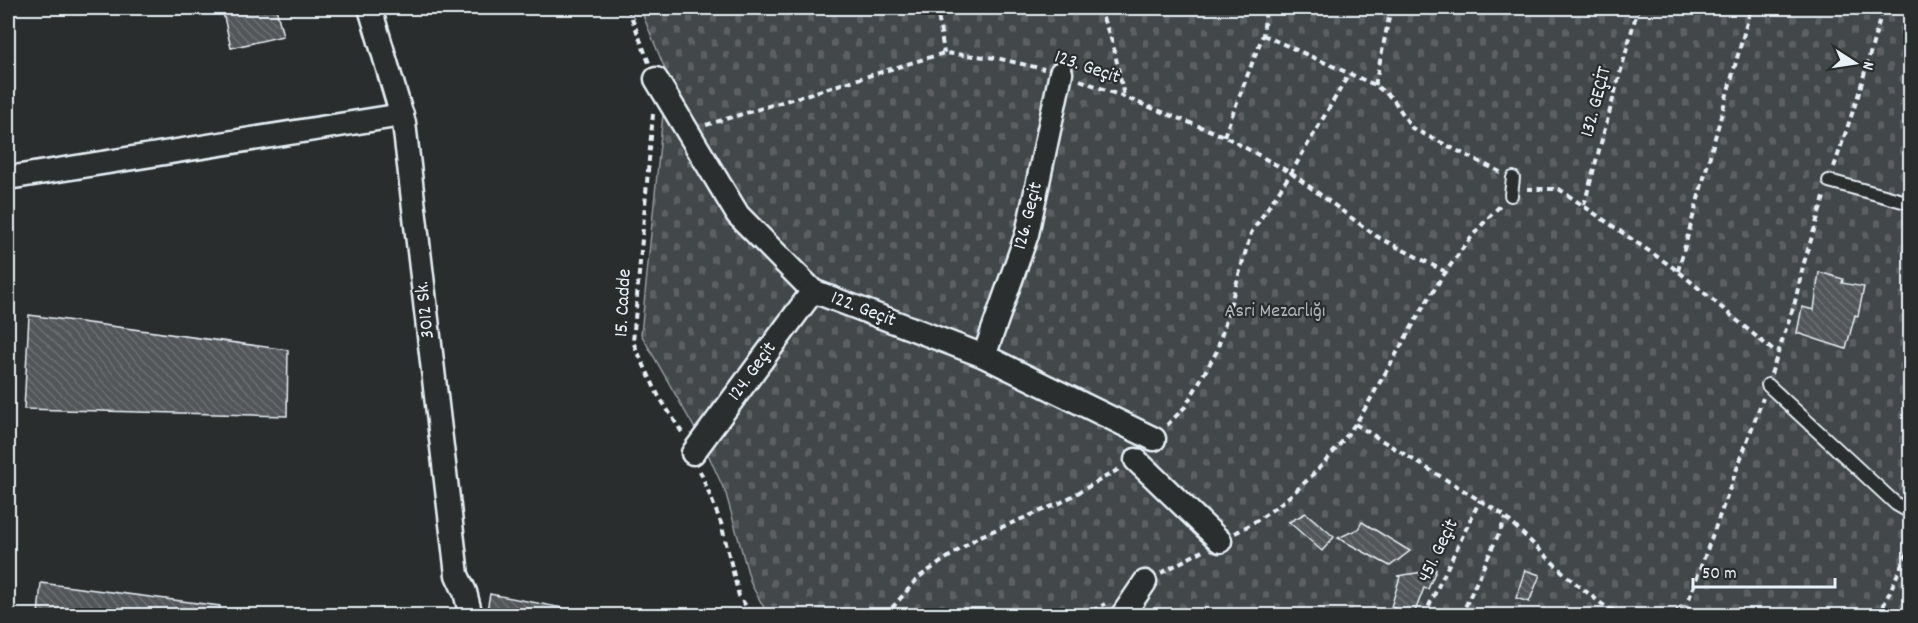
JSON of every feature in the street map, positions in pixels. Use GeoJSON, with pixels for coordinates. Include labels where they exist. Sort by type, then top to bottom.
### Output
{"type":"FeatureCollection","features":[{"type":"Feature","properties":{"kind":"street","name":"3012 Sk."},"geometry":{"type":"LineString","coordinates":[[370,8],[402,115],[457,575],[471,615]]}},
{"type":"Feature","properties":{"kind":"street","name":"126. Geçit"},"geometry":{"type":"LineString","coordinates":[[984,356],[1027,234],[1061,72]]}},
{"type":"Feature","properties":{"kind":"street","name":"122. Geçit"},"geometry":{"type":"LineString","coordinates":[[656,79],[738,215],[813,291],[984,356],[1154,439]]}},
{"type":"Feature","properties":{"kind":"street"},"geometry":{"type":"LineString","coordinates":[[8,178],[402,115]]}},
{"type":"Feature","properties":{"kind":"street","name":"124. Geçit"},"geometry":{"type":"LineString","coordinates":[[693,453],[813,291]]}},
{"type":"Feature","properties":{"kind":"street"},"geometry":{"type":"LineString","coordinates":[[1136,460],[1220,541]]}},
{"type":"Feature","properties":{"kind":"street"},"geometry":{"type":"LineString","coordinates":[[1118,607],[1145,582]]}},
{"type":"Feature","properties":{"kind":"lane"},"geometry":{"type":"LineString","coordinates":[[1511,195],[1513,178]]}},
{"type":"Feature","properties":{"kind":"lane"},"geometry":{"type":"LineString","coordinates":[[1829,181],[1911,202]]}},
{"type":"Feature","properties":{"kind":"lane"},"geometry":{"type":"LineString","coordinates":[[1767,386],[1896,504],[1911,512]]}},
{"type":"Feature","properties":{"kind":"path","name":"15. Cadde"},"geometry":{"type":"LineString","coordinates":[[628,8],[656,79],[633,342],[658,395],[693,453],[721,523],[740,596],[753,615]]}},
{"type":"Feature","properties":{"kind":"path"},"geometry":{"type":"LineString","coordinates":[[937,8],[944,53]]}},
{"type":"Feature","properties":{"kind":"path"},"geometry":{"type":"LineString","coordinates":[[1099,8],[1113,44],[1124,97]]}},
{"type":"Feature","properties":{"kind":"path"},"geometry":{"type":"LineString","coordinates":[[1224,136],[1263,35],[1266,8]]}},
{"type":"Feature","properties":{"kind":"path"},"geometry":{"type":"LineString","coordinates":[[1375,85],[1391,8]]}},
{"type":"Feature","properties":{"kind":"path","name":"132. GEÇİT"},"geometry":{"type":"LineString","coordinates":[[1584,205],[1638,8]]}},
{"type":"Feature","properties":{"kind":"path"},"geometry":{"type":"LineString","coordinates":[[1678,271],[1751,8]]}},
{"type":"Feature","properties":{"kind":"path"},"geometry":{"type":"LineString","coordinates":[[1687,614],[1795,302],[1803,266],[1858,96],[1883,8]]}},
{"type":"Feature","properties":{"kind":"path"},"geometry":{"type":"LineString","coordinates":[[1263,35],[1375,85],[1393,99],[1412,128],[1532,187],[1559,189],[1678,271],[1776,353]]}},
{"type":"Feature","properties":{"kind":"path","name":"123. Geçit"},"geometry":{"type":"LineString","coordinates":[[686,131],[944,53],[996,58],[1061,72],[1224,136],[1291,173],[1376,236],[1444,271]]}},
{"type":"Feature","properties":{"kind":"path"},"geometry":{"type":"LineString","coordinates":[[1291,173],[1349,74]]}},
{"type":"Feature","properties":{"kind":"path"},"geometry":{"type":"LineString","coordinates":[[1145,582],[1255,524],[1322,464],[1356,424],[1444,271],[1511,195],[1532,187]]}},
{"type":"Feature","properties":{"kind":"path"},"geometry":{"type":"LineString","coordinates":[[1356,424],[1506,518],[1569,578],[1607,608],[1632,615]]}},
{"type":"Feature","properties":{"kind":"path","name":"451. Geçit"},"geometry":{"type":"LineString","coordinates":[[1424,615],[1480,500]]}},
{"type":"Feature","properties":{"kind":"path"},"geometry":{"type":"LineString","coordinates":[[1461,615],[1506,518]]}},
{"type":"Feature","properties":{"kind":"path"},"geometry":{"type":"LineString","coordinates":[[1879,615],[1911,546]]}},
{"type":"Feature","properties":{"kind":"path"},"geometry":{"type":"LineString","coordinates":[[1083,615],[1118,607]]}},
{"type":"Feature","properties":{"kind":"green space","name":"Asri Mezarlığı"},"geometry":{"type":"Polygon","coordinates":[[[640,8],[1910,8],[1910,615],[768,615],[751,584],[726,494],[703,443],[641,334],[667,74],[640,8]]]}},
{"type":"Feature","properties":{"kind":"building"},"geometry":{"type":"Polygon","coordinates":[[[222,8],[276,8],[283,36],[231,48],[222,8]]]}},
{"type":"Feature","properties":{"kind":"building"},"geometry":{"type":"Polygon","coordinates":[[[1819,272],[1843,279],[1842,283],[1864,287],[1858,316],[1855,315],[1846,349],[1797,333],[1802,307],[1814,310],[1819,272]]]}},
{"type":"Feature","properties":{"kind":"building"},"geometry":{"type":"Polygon","coordinates":[[[29,315],[288,350],[287,416],[24,409],[29,315]]]}},
{"type":"Feature","properties":{"kind":"building"},"geometry":{"type":"Polygon","coordinates":[[[1306,513],[1334,537],[1322,551],[1289,522],[1306,513]]]}},
{"type":"Feature","properties":{"kind":"building"},"geometry":{"type":"Polygon","coordinates":[[[1362,522],[1410,551],[1390,566],[1338,538],[1358,529],[1362,522]]]}},
{"type":"Feature","properties":{"kind":"building"},"geometry":{"type":"Polygon","coordinates":[[[1436,570],[1428,589],[1424,588],[1414,614],[1391,607],[1400,577],[1397,576],[1436,570]]]}},
{"type":"Feature","properties":{"kind":"building"},"geometry":{"type":"Polygon","coordinates":[[[1525,570],[1540,575],[1529,602],[1516,598],[1525,570]]]}},
{"type":"Feature","properties":{"kind":"building"},"geometry":{"type":"Polygon","coordinates":[[[41,583],[220,606],[219,615],[38,615],[41,583]]]}},
{"type":"Feature","properties":{"kind":"building"},"geometry":{"type":"Polygon","coordinates":[[[490,594],[563,608],[562,615],[486,615],[490,594]]]}}]}
